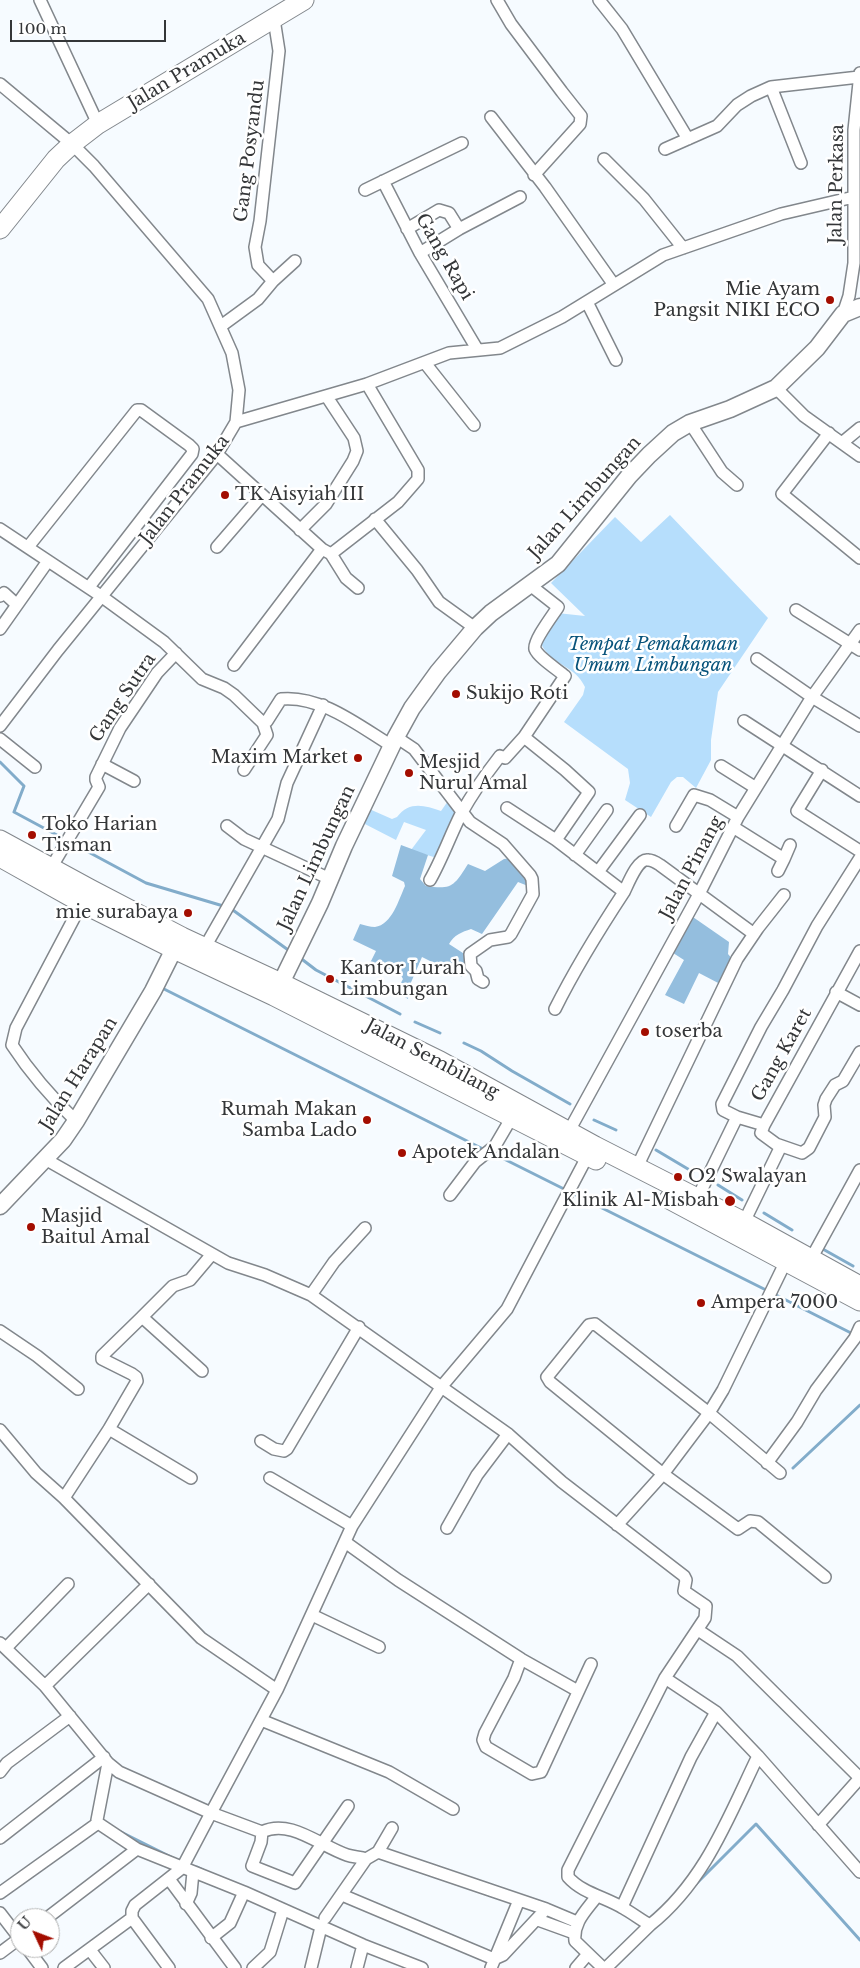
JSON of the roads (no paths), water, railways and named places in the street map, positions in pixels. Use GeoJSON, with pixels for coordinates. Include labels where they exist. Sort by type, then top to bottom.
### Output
{"type":"FeatureCollection","features":[{"type":"Feature","properties":{"kind":"main road","name":"Jalan Pramuka"},"geometry":{"type":"LineString","coordinates":[[0,229],[56,159],[98,124],[301,1]]}},
{"type":"Feature","properties":{"kind":"main road","name":"Jalan Sembilang"},"geometry":{"type":"LineString","coordinates":[[0,840],[206,947],[440,1061],[697,1199],[744,1222],[859,1286]]}},
{"type":"Feature","properties":{"kind":"main road","name":"Jalan Sembilang"},"geometry":{"type":"LineString","coordinates":[[0,857],[82,903],[174,950],[274,996],[588,1155],[786,1262],[859,1286]]}},
{"type":"Feature","properties":{"kind":"street"},"geometry":{"type":"LineString","coordinates":[[40,0],[98,124]]}},
{"type":"Feature","properties":{"kind":"street"},"geometry":{"type":"LineString","coordinates":[[497,0],[511,24],[581,116],[580,124],[534,175]]}},
{"type":"Feature","properties":{"kind":"street"},"geometry":{"type":"LineString","coordinates":[[599,0],[622,29],[688,138]]}},
{"type":"Feature","properties":{"kind":"street","name":"Gang Posyandu"},"geometry":{"type":"LineString","coordinates":[[272,281],[258,265],[255,247],[261,211],[278,51],[274,19]]}},
{"type":"Feature","properties":{"kind":"street"},"geometry":{"type":"LineString","coordinates":[[665,149],[717,126],[737,105],[772,86],[859,75]]}},
{"type":"Feature","properties":{"kind":"street","name":"Jalan Perkasa"},"geometry":{"type":"LineString","coordinates":[[856,302],[854,197],[859,75]]}},
{"type":"Feature","properties":{"kind":"street","name":"Jalan Pramuka"},"geometry":{"type":"LineString","coordinates":[[0,84],[72,144],[123,199],[208,299],[232,353],[239,390],[236,422],[217,454],[101,596],[0,726]]}},
{"type":"Feature","properties":{"kind":"street"},"geometry":{"type":"LineString","coordinates":[[772,86],[801,163]]}},
{"type":"Feature","properties":{"kind":"street"},"geometry":{"type":"LineString","coordinates":[[491,117],[545,187],[614,285]]}},
{"type":"Feature","properties":{"kind":"street"},"geometry":{"type":"LineString","coordinates":[[364,190],[462,143]]}},
{"type":"Feature","properties":{"kind":"street"},"geometry":{"type":"LineString","coordinates":[[604,159],[644,199],[683,248]]}},
{"type":"Feature","properties":{"kind":"street","name":"Gang Rapi"},"geometry":{"type":"LineString","coordinates":[[383,181],[420,253],[476,349]]}},
{"type":"Feature","properties":{"kind":"street"},"geometry":{"type":"LineString","coordinates":[[236,422],[283,407],[327,397],[449,353],[500,348],[562,318],[663,255],[781,214],[854,197]]}},
{"type":"Feature","properties":{"kind":"street"},"geometry":{"type":"LineString","coordinates":[[420,253],[459,229],[520,198]]}},
{"type":"Feature","properties":{"kind":"street"},"geometry":{"type":"LineString","coordinates":[[407,229],[438,210],[449,214],[459,229]]}},
{"type":"Feature","properties":{"kind":"street"},"geometry":{"type":"LineString","coordinates":[[221,326],[258,299],[272,281],[295,261]]}},
{"type":"Feature","properties":{"kind":"street"},"geometry":{"type":"LineString","coordinates":[[587,302],[616,360]]}},
{"type":"Feature","properties":{"kind":"street","name":"Jalan Limbungan"},"geometry":{"type":"LineString","coordinates":[[281,983],[394,742],[424,689],[476,628],[491,614],[558,564],[612,495],[649,455],[674,433],[690,423],[730,410],[776,388],[817,348],[843,314],[856,302]]}},
{"type":"Feature","properties":{"kind":"street"},"geometry":{"type":"LineString","coordinates":[[425,363],[474,425]]}},
{"type":"Feature","properties":{"kind":"street"},"geometry":{"type":"LineString","coordinates":[[234,665],[326,551],[398,502],[418,479],[418,470],[367,384]]}},
{"type":"Feature","properties":{"kind":"street"},"geometry":{"type":"LineString","coordinates":[[776,388],[804,416],[843,442],[860,456]]}},
{"type":"Feature","properties":{"kind":"street"},"geometry":{"type":"LineString","coordinates":[[300,530],[326,504],[353,461],[357,451],[354,438],[327,397]]}},
{"type":"Feature","properties":{"kind":"street"},"geometry":{"type":"LineString","coordinates":[[28,547],[137,410],[140,410],[189,445],[193,449],[192,454],[89,588]]}},
{"type":"Feature","properties":{"kind":"street"},"geometry":{"type":"LineString","coordinates":[[690,423],[722,472],[737,485]]}},
{"type":"Feature","properties":{"kind":"street"},"geometry":{"type":"LineString","coordinates":[[843,442],[860,428]]}},
{"type":"Feature","properties":{"kind":"street"},"geometry":{"type":"LineString","coordinates":[[829,433],[782,494],[860,558]]}},
{"type":"Feature","properties":{"kind":"street"},"geometry":{"type":"LineString","coordinates":[[217,454],[300,530],[326,551],[346,578],[358,588]]}},
{"type":"Feature","properties":{"kind":"street"},"geometry":{"type":"LineString","coordinates":[[217,547],[262,495]]}},
{"type":"Feature","properties":{"kind":"street"},"geometry":{"type":"LineString","coordinates":[[375,519],[417,570],[439,602],[476,628]]}},
{"type":"Feature","properties":{"kind":"street"},"geometry":{"type":"LineString","coordinates":[[0,529],[101,596],[164,642],[202,679],[224,688],[234,695],[252,715],[263,723],[267,735],[244,770]]}},
{"type":"Feature","properties":{"kind":"street"},"geometry":{"type":"LineString","coordinates":[[0,629],[48,561]]}},
{"type":"Feature","properties":{"kind":"street"},"geometry":{"type":"LineString","coordinates":[[430,880],[463,811],[500,756],[505,758],[524,737],[565,676],[539,655],[535,649],[535,642],[558,607],[530,585]]}},
{"type":"Feature","properties":{"kind":"street"},"geometry":{"type":"LineString","coordinates":[[0,596],[4,593],[16,604]]}},
{"type":"Feature","properties":{"kind":"street"},"geometry":{"type":"LineString","coordinates":[[796,610],[860,650]]}},
{"type":"Feature","properties":{"kind":"street","name":"Jalan Pinang"},"geometry":{"type":"LineString","coordinates":[[569,1131],[699,894],[732,827],[812,697],[860,630]]}},
{"type":"Feature","properties":{"kind":"street","name":"Gang Sutra"},"geometry":{"type":"LineString","coordinates":[[51,868],[99,787],[96,780],[113,740],[157,673],[176,653]]}},
{"type":"Feature","properties":{"kind":"street"},"geometry":{"type":"LineString","coordinates":[[757,659],[812,697],[860,726]]}},
{"type":"Feature","properties":{"kind":"street"},"geometry":{"type":"LineString","coordinates":[[263,723],[267,721],[281,699],[297,700],[323,706],[394,742],[414,749],[477,828],[495,836],[526,867],[532,879],[533,894],[511,934],[508,937],[490,940],[470,954],[471,966],[476,971],[478,979],[483,982]]}},
{"type":"Feature","properties":{"kind":"street"},"geometry":{"type":"LineString","coordinates":[[206,947],[278,819],[287,783],[323,706]]}},
{"type":"Feature","properties":{"kind":"street"},"geometry":{"type":"LineString","coordinates":[[744,721],[860,796]]}},
{"type":"Feature","properties":{"kind":"street"},"geometry":{"type":"LineString","coordinates":[[524,737],[589,792],[556,840]]}},
{"type":"Feature","properties":{"kind":"street"},"geometry":{"type":"LineString","coordinates":[[0,739],[35,767]]}},
{"type":"Feature","properties":{"kind":"street"},"geometry":{"type":"LineString","coordinates":[[102,764],[134,781]]}},
{"type":"Feature","properties":{"kind":"street"},"geometry":{"type":"LineString","coordinates":[[721,766],[756,788]]}},
{"type":"Feature","properties":{"kind":"street"},"geometry":{"type":"LineString","coordinates":[[822,770],[797,811],[860,851]]}},
{"type":"Feature","properties":{"kind":"street"},"geometry":{"type":"LineString","coordinates":[[676,826],[694,795],[710,800],[738,817]]}},
{"type":"Feature","properties":{"kind":"street"},"geometry":{"type":"LineString","coordinates":[[507,808],[556,840],[624,892]]}},
{"type":"Feature","properties":{"kind":"street"},"geometry":{"type":"LineString","coordinates":[[576,855],[607,810]]}},
{"type":"Feature","properties":{"kind":"street"},"geometry":{"type":"LineString","coordinates":[[598,872],[640,815]]}},
{"type":"Feature","properties":{"kind":"street"},"geometry":{"type":"LineString","coordinates":[[227,826],[244,839],[330,879]]}},
{"type":"Feature","properties":{"kind":"street"},"geometry":{"type":"LineString","coordinates":[[732,827],[784,859]]}},
{"type":"Feature","properties":{"kind":"street"},"geometry":{"type":"LineString","coordinates":[[778,871],[790,845]]}},
{"type":"Feature","properties":{"kind":"street"},"geometry":{"type":"LineString","coordinates":[[737,1117],[723,1110],[722,1104],[761,1027],[817,926],[860,858]]}},
{"type":"Feature","properties":{"kind":"street"},"geometry":{"type":"LineString","coordinates":[[555,1009],[604,922],[624,892],[636,867],[642,861],[648,860],[660,865],[754,934]]}},
{"type":"Feature","properties":{"kind":"street"},"geometry":{"type":"LineString","coordinates":[[637,1167],[737,959],[784,894]]}},
{"type":"Feature","properties":{"kind":"street"},"geometry":{"type":"LineString","coordinates":[[76,1121],[50,1096],[28,1070],[12,1045],[16,1028],[82,903]]}},
{"type":"Feature","properties":{"kind":"street","name":"Jalan Harapan"},"geometry":{"type":"LineString","coordinates":[[0,1206],[63,1140],[76,1121],[153,992],[174,950]]}},
{"type":"Feature","properties":{"kind":"street","name":"Gang Karet"},"geometry":{"type":"LineString","coordinates":[[697,1199],[737,1117],[764,1125],[860,951]]}},
{"type":"Feature","properties":{"kind":"street"},"geometry":{"type":"LineString","coordinates":[[836,992],[860,1005]]}},
{"type":"Feature","properties":{"kind":"street"},"geometry":{"type":"LineString","coordinates":[[764,1125],[761,1133],[771,1141],[802,1153],[809,1148],[825,1117],[824,1105],[826,1099],[835,1085],[843,1081],[860,1052]]}},
{"type":"Feature","properties":{"kind":"street"},"geometry":{"type":"LineString","coordinates":[[450,1194],[472,1165],[494,1146],[512,1117]]}},
{"type":"Feature","properties":{"kind":"street"},"geometry":{"type":"LineString","coordinates":[[744,1222],[781,1146]]}},
{"type":"Feature","properties":{"kind":"street"},"geometry":{"type":"LineString","coordinates":[[186,1904],[191,1893],[187,1870],[211,1813],[278,1690],[352,1526],[442,1386],[507,1309],[588,1155]]}},
{"type":"Feature","properties":{"kind":"street"},"geometry":{"type":"LineString","coordinates":[[45,1159],[228,1263],[265,1275],[311,1295],[508,1434],[562,1482],[684,1576],[686,1580],[684,1591],[706,1606],[705,1618],[665,1678],[568,1870],[568,1876],[572,1882],[622,1907],[650,1925]]}},
{"type":"Feature","properties":{"kind":"street"},"geometry":{"type":"LineString","coordinates":[[810,1258],[860,1170]]}},
{"type":"Feature","properties":{"kind":"street"},"geometry":{"type":"LineString","coordinates":[[311,1295],[334,1262],[365,1228]]}},
{"type":"Feature","properties":{"kind":"street"},"geometry":{"type":"LineString","coordinates":[[64,1498],[109,1429],[136,1381],[136,1377],[106,1362],[102,1359],[102,1356],[173,1286],[191,1279],[212,1254]]}},
{"type":"Feature","properties":{"kind":"street"},"geometry":{"type":"LineString","coordinates":[[617,1525],[663,1474],[709,1414],[724,1390],[786,1262]]}},
{"type":"Feature","properties":{"kind":"street"},"geometry":{"type":"LineString","coordinates":[[142,1317],[202,1370]]}},
{"type":"Feature","properties":{"kind":"street"},"geometry":{"type":"LineString","coordinates":[[780,1473],[600,1326],[595,1324],[589,1325],[547,1377],[550,1382],[663,1474],[738,1529],[750,1521],[758,1522],[825,1577]]}},
{"type":"Feature","properties":{"kind":"street"},"geometry":{"type":"LineString","coordinates":[[261,1441],[274,1449],[284,1451],[287,1449],[358,1327]]}},
{"type":"Feature","properties":{"kind":"street"},"geometry":{"type":"LineString","coordinates":[[0,1331],[37,1356],[78,1389]]}},
{"type":"Feature","properties":{"kind":"street"},"geometry":{"type":"LineString","coordinates":[[767,1463],[858,1331]]}},
{"type":"Feature","properties":{"kind":"street"},"geometry":{"type":"LineString","coordinates":[[109,1429],[191,1478]]}},
{"type":"Feature","properties":{"kind":"street"},"geometry":{"type":"LineString","coordinates":[[0,1430],[36,1473],[64,1498],[202,1638],[278,1690]]}},
{"type":"Feature","properties":{"kind":"street"},"geometry":{"type":"LineString","coordinates":[[447,1528],[477,1475],[508,1434]]}},
{"type":"Feature","properties":{"kind":"street"},"geometry":{"type":"LineString","coordinates":[[270,1478],[352,1526]]}},
{"type":"Feature","properties":{"kind":"street"},"geometry":{"type":"LineString","coordinates":[[345,1542],[398,1580],[521,1659],[578,1691]]}},
{"type":"Feature","properties":{"kind":"street"},"geometry":{"type":"LineString","coordinates":[[68,1584],[3,1646],[45,1686],[106,1760],[119,1772],[211,1813],[262,1832],[271,1828],[287,1828],[347,1855],[366,1858]]}},
{"type":"Feature","properties":{"kind":"street"},"geometry":{"type":"LineString","coordinates":[[45,1686],[149,1584]]}},
{"type":"Feature","properties":{"kind":"street"},"geometry":{"type":"LineString","coordinates":[[312,1615],[379,1647]]}},
{"type":"Feature","properties":{"kind":"street"},"geometry":{"type":"LineString","coordinates":[[698,1630],[737,1656],[860,1778],[818,1825]]}},
{"type":"Feature","properties":{"kind":"street"},"geometry":{"type":"LineString","coordinates":[[521,1659],[514,1678],[483,1740],[486,1747],[532,1774],[541,1772],[591,1664]]}},
{"type":"Feature","properties":{"kind":"street"},"geometry":{"type":"LineString","coordinates":[[665,1678],[716,1712],[859,1869]]}},
{"type":"Feature","properties":{"kind":"street"},"geometry":{"type":"LineString","coordinates":[[622,1907],[691,1757],[716,1712]]}},
{"type":"Feature","properties":{"kind":"street"},"geometry":{"type":"LineString","coordinates":[[0,1772],[7,1763],[70,1716]]}},
{"type":"Feature","properties":{"kind":"street"},"geometry":{"type":"LineString","coordinates":[[261,1720],[389,1772],[453,1809]]}},
{"type":"Feature","properties":{"kind":"street"},"geometry":{"type":"LineString","coordinates":[[597,1896],[576,1927],[575,1941],[604,1968],[693,1881],[708,1860],[758,1756]]}},
{"type":"Feature","properties":{"kind":"street"},"geometry":{"type":"LineString","coordinates":[[106,1760],[96,1818],[98,1823],[138,1849],[283,1910],[323,1922],[363,1945],[408,1965],[422,1968]]}},
{"type":"Feature","properties":{"kind":"street"},"geometry":{"type":"LineString","coordinates":[[0,1838],[106,1760]]}},
{"type":"Feature","properties":{"kind":"street"},"geometry":{"type":"LineString","coordinates":[[262,1832],[261,1842],[252,1866],[295,1883],[348,1806]]}},
{"type":"Feature","properties":{"kind":"street"},"geometry":{"type":"LineString","coordinates":[[0,1893],[98,1823]]}},
{"type":"Feature","properties":{"kind":"street"},"geometry":{"type":"LineString","coordinates":[[311,1968],[323,1922],[366,1858],[378,1852],[392,1828]]}},
{"type":"Feature","properties":{"kind":"street"},"geometry":{"type":"LineString","coordinates":[[59,1908],[138,1849]]}},
{"type":"Feature","properties":{"kind":"street"},"geometry":{"type":"LineString","coordinates":[[378,1852],[546,1909],[576,1927]]}},
{"type":"Feature","properties":{"kind":"street"},"geometry":{"type":"LineString","coordinates":[[170,1968],[132,1918],[132,1911],[135,1905],[168,1879],[187,1870]]}},
{"type":"Feature","properties":{"kind":"street"},"geometry":{"type":"LineString","coordinates":[[168,1879],[235,1968]]}},
{"type":"Feature","properties":{"kind":"street"},"geometry":{"type":"LineString","coordinates":[[211,1938],[230,1923],[244,1892]]}},
{"type":"Feature","properties":{"kind":"street"},"geometry":{"type":"LineString","coordinates":[[342,1895],[493,1964]]}},
{"type":"Feature","properties":{"kind":"street"},"geometry":{"type":"LineString","coordinates":[[493,1964],[519,1900]]}},
{"type":"Feature","properties":{"kind":"street"},"geometry":{"type":"LineString","coordinates":[[493,1964],[538,1920],[546,1909]]}},
{"type":"Feature","properties":{"kind":"street"},"geometry":{"type":"LineString","coordinates":[[253,1968],[270,1952],[283,1910]]}},
{"type":"Feature","properties":{"kind":"street"},"geometry":{"type":"LineString","coordinates":[[0,1913],[10,1926]]}},
{"type":"Feature","properties":{"kind":"street"},"geometry":{"type":"LineString","coordinates":[[64,1968],[132,1918]]}},
{"type":"Feature","properties":{"kind":"street"},"geometry":{"type":"LineString","coordinates":[[538,1920],[576,1927]]}},
{"type":"Feature","properties":{"kind":"street"},"geometry":{"type":"LineString","coordinates":[[357,1968],[363,1945]]}},
{"type":"Feature","properties":{"kind":"street"},"geometry":{"type":"LineString","coordinates":[[90,1950],[104,1968]]}},
{"type":"Feature","properties":{"kind":"street"},"geometry":{"type":"LineString","coordinates":[[576,1968],[588,1954]]}},
{"type":"Feature","properties":{"kind":"waterway"},"geometry":{"type":"LineString","coordinates":[[0,762],[24,786],[14,812],[146,883],[230,908],[291,952]]}},
{"type":"Feature","properties":{"kind":"waterway"},"geometry":{"type":"LineString","coordinates":[[299,957],[316,970],[400,1014]]}},
{"type":"Feature","properties":{"kind":"waterway"},"geometry":{"type":"LineString","coordinates":[[162,988],[485,1150]]}},
{"type":"Feature","properties":{"kind":"waterway"},"geometry":{"type":"LineString","coordinates":[[415,1022],[440,1033]]}},
{"type":"Feature","properties":{"kind":"waterway"},"geometry":{"type":"LineString","coordinates":[[464,1043],[481,1051],[570,1104]]}},
{"type":"Feature","properties":{"kind":"waterway"},"geometry":{"type":"LineString","coordinates":[[594,1120],[616,1130]]}},
{"type":"Feature","properties":{"kind":"waterway"},"geometry":{"type":"LineString","coordinates":[[656,1150],[693,1172]]}},
{"type":"Feature","properties":{"kind":"waterway"},"geometry":{"type":"LineString","coordinates":[[496,1155],[768,1291]]}},
{"type":"Feature","properties":{"kind":"waterway"},"geometry":{"type":"LineString","coordinates":[[718,1185],[742,1200]]}},
{"type":"Feature","properties":{"kind":"waterway"},"geometry":{"type":"LineString","coordinates":[[764,1213],[792,1230]]}},
{"type":"Feature","properties":{"kind":"waterway"},"geometry":{"type":"LineString","coordinates":[[821,1248],[853,1266]]}},
{"type":"Feature","properties":{"kind":"waterway"},"geometry":{"type":"LineString","coordinates":[[774,1294],[853,1334]]}},
{"type":"Feature","properties":{"kind":"waterway"},"geometry":{"type":"LineString","coordinates":[[793,1468],[860,1405]]}},
{"type":"Feature","properties":{"kind":"waterway"},"geometry":{"type":"LineString","coordinates":[[695,1885],[756,1824],[860,1940]]}},
{"type":"Feature","properties":{"kind":"waterway"},"geometry":{"type":"LineString","coordinates":[[119,1831],[173,1858]]}},
{"type":"Feature","properties":{"kind":"waterway"},"geometry":{"type":"LineString","coordinates":[[197,1867],[205,1871]]}},
{"type":"Feature","properties":{"kind":"place","name":"Mie Ayam Pangsit NIKI ECO"},"geometry":{"type":"Point","coordinates":[830,300]}},
{"type":"Feature","properties":{"kind":"place","name":"TK Aisyiah III"},"geometry":{"type":"Point","coordinates":[225,495]}},
{"type":"Feature","properties":{"kind":"place","name":"Sukijo Roti"},"geometry":{"type":"Point","coordinates":[456,694]}},
{"type":"Feature","properties":{"kind":"place","name":"Maxim Market"},"geometry":{"type":"Point","coordinates":[358,758]}},
{"type":"Feature","properties":{"kind":"place","name":"Mesjid Nurul Amal"},"geometry":{"type":"Point","coordinates":[409,773]}},
{"type":"Feature","properties":{"kind":"place","name":"Toko Harian Tisman"},"geometry":{"type":"Point","coordinates":[32,835]}},
{"type":"Feature","properties":{"kind":"place","name":"mie surabaya"},"geometry":{"type":"Point","coordinates":[188,913]}},
{"type":"Feature","properties":{"kind":"place","name":"Kantor Lurah Limbungan"},"geometry":{"type":"Point","coordinates":[330,979]}},
{"type":"Feature","properties":{"kind":"place","name":"toserba"},"geometry":{"type":"Point","coordinates":[645,1032]}},
{"type":"Feature","properties":{"kind":"place","name":"Rumah Makan Samba Lado"},"geometry":{"type":"Point","coordinates":[367,1120]}},
{"type":"Feature","properties":{"kind":"place","name":"Apotek Andalan"},"geometry":{"type":"Point","coordinates":[402,1153]}},
{"type":"Feature","properties":{"kind":"place","name":"O2 Swalayan"},"geometry":{"type":"Point","coordinates":[678,1177]}},
{"type":"Feature","properties":{"kind":"place","name":"Klinik Al-Misbah"},"geometry":{"type":"Point","coordinates":[730,1201]}},
{"type":"Feature","properties":{"kind":"place","name":"Masjid Baitul Amal"},"geometry":{"type":"Point","coordinates":[31,1227]}},
{"type":"Feature","properties":{"kind":"place","name":"Ampera 7000"},"geometry":{"type":"Point","coordinates":[701,1303]}},
{"type":"Feature","properties":{"kind":"park label","name":"Tempat Pemakaman Umum Limbungan"},"geometry":{"type":"Point","coordinates":[653,655]}}]}
